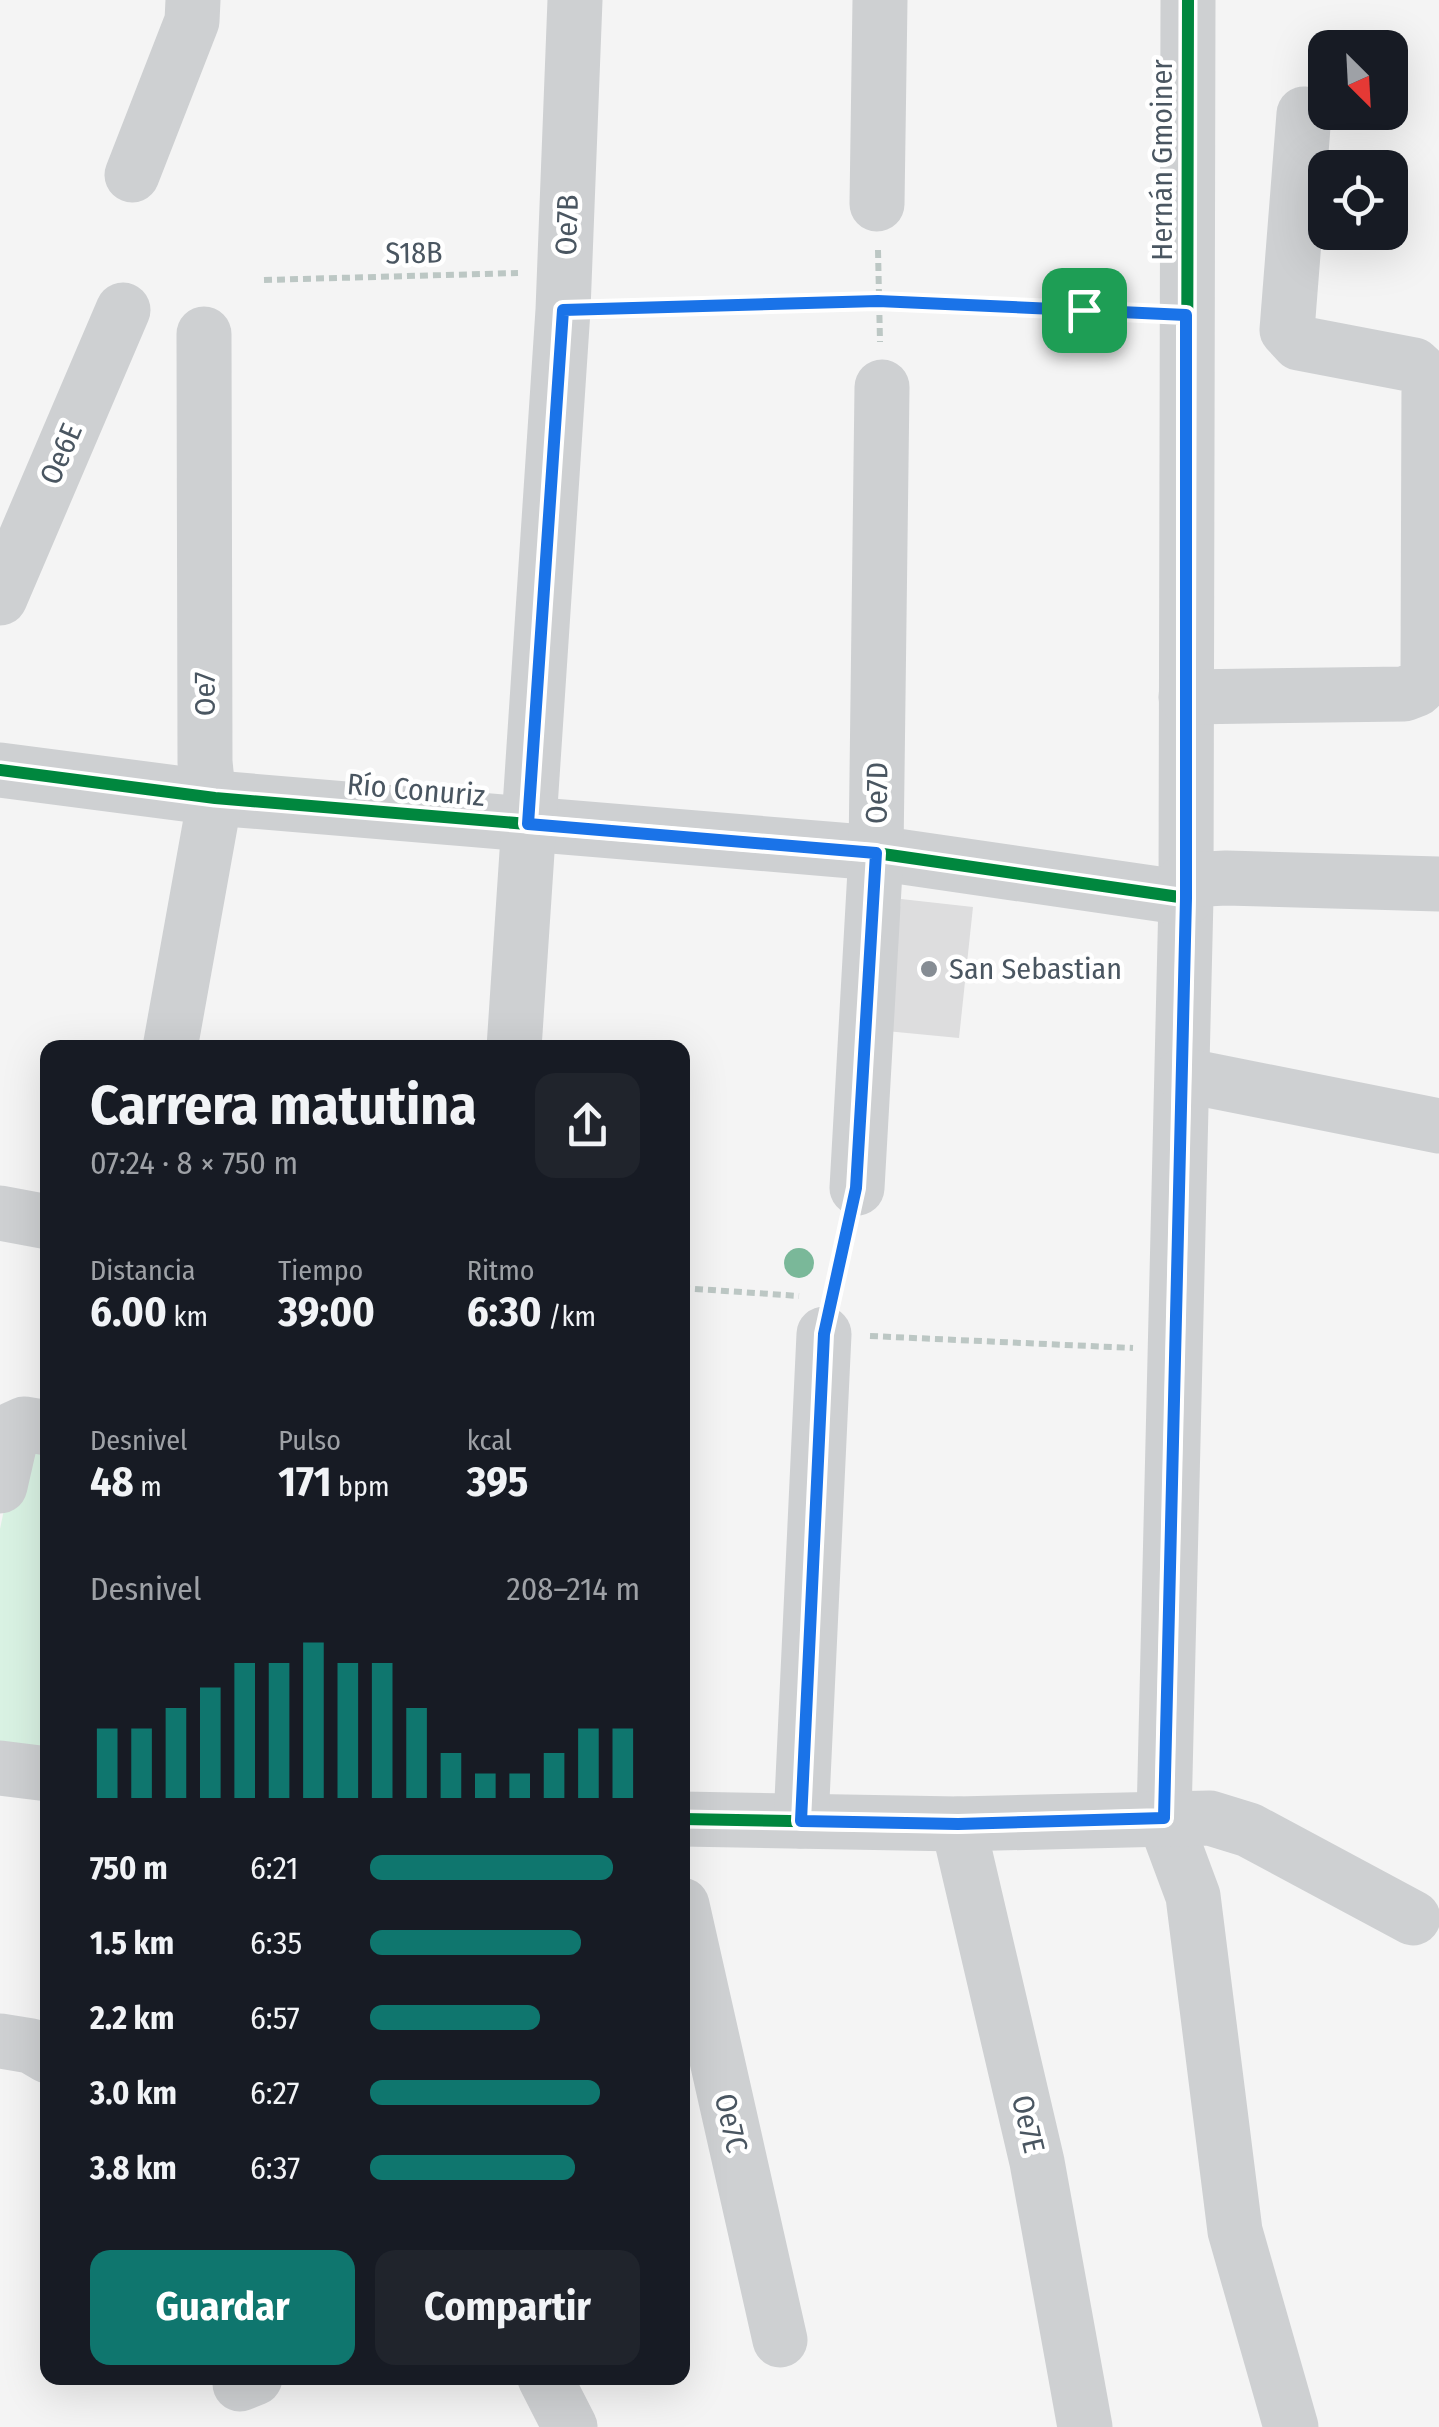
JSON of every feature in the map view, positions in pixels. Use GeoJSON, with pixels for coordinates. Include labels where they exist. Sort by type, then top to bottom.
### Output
{"type":"FeatureCollection","features":[{"type":"Feature","properties":{"kind":"street"},"geometry":{"type":"LineString","coordinates":[[132,175],[192,21],[192,0]]}},
{"type":"Feature","properties":{"kind":"street","name":"Oe7B"},"geometry":{"type":"LineString","coordinates":[[514,1040],[564,291],[575,0]]}},
{"type":"Feature","properties":{"kind":"street"},"geometry":{"type":"LineString","coordinates":[[877,204],[880,0]]}},
{"type":"Feature","properties":{"kind":"street","name":"Hernán Gmoiner"},"geometry":{"type":"LineString","coordinates":[[1164,1818],[1186,889],[1188,0]]}},
{"type":"Feature","properties":{"kind":"street"},"geometry":{"type":"LineString","coordinates":[[1186,697],[1404,694],[1417,689],[1428,677],[1429,379],[1414,365],[1291,338],[1287,330],[1304,114]]}},
{"type":"Feature","properties":{"kind":"street","name":"Oe6E"},"geometry":{"type":"LineString","coordinates":[[0,598],[123,310]]}},
{"type":"Feature","properties":{"kind":"street","name":"Oe7"},"geometry":{"type":"LineString","coordinates":[[171,1040],[215,798],[205,762],[204,334]]}},
{"type":"Feature","properties":{"kind":"street","name":"Oe7D"},"geometry":{"type":"LineString","coordinates":[[856,1188],[876,853],[882,387]]}},
{"type":"Feature","properties":{"kind":"street","name":"Río Conuriz"},"geometry":{"type":"LineString","coordinates":[[0,770],[215,798],[876,853],[1186,889],[1226,878],[1439,884]]}},
{"type":"Feature","properties":{"kind":"street"},"geometry":{"type":"LineString","coordinates":[[1182,1075],[1439,1126]]}},
{"type":"Feature","properties":{"kind":"street"},"geometry":{"type":"LineString","coordinates":[[0,1213],[40,1220]]}},
{"type":"Feature","properties":{"kind":"street"},"geometry":{"type":"LineString","coordinates":[[801,1821],[824,1334]]}},
{"type":"Feature","properties":{"kind":"street"},"geometry":{"type":"LineString","coordinates":[[0,1486],[30,1429]]}},
{"type":"Feature","properties":{"kind":"street"},"geometry":{"type":"LineString","coordinates":[[690,1818],[958,1824],[1210,1818],[1248,1830],[1412,1918]]}},
{"type":"Feature","properties":{"kind":"street"},"geometry":{"type":"LineString","coordinates":[[1164,1818],[1193,1896],[1235,2231],[1290,2427]]}},
{"type":"Feature","properties":{"kind":"street","name":"Oe7E"},"geometry":{"type":"LineString","coordinates":[[958,1824],[1037,2162],[1084,2427]]}},
{"type":"Feature","properties":{"kind":"street","name":"Oe7C"},"geometry":{"type":"LineString","coordinates":[[690,1941],[780,2340]]}},
{"type":"Feature","properties":{"kind":"street"},"geometry":{"type":"LineString","coordinates":[[0,2041],[40,2052]]}},
{"type":"Feature","properties":{"kind":"street"},"geometry":{"type":"LineString","coordinates":[[549,2385],[570,2427]]}},
{"type":"Feature","properties":{"kind":"path"},"geometry":{"type":"LineString","coordinates":[[877,204],[882,387]]}},
{"type":"Feature","properties":{"kind":"path"},"geometry":{"type":"LineString","coordinates":[[824,1334],[856,1188]]}},
{"type":"Feature","properties":{"kind":"path"},"geometry":{"type":"LineString","coordinates":[[690,1289],[802,1298],[824,1334]]}},
{"type":"Feature","properties":{"kind":"path"},"geometry":{"type":"LineString","coordinates":[[824,1334],[1177,1350]]}},
{"type":"Feature","properties":{"kind":"green space"},"geometry":{"type":"Polygon","coordinates":[[[21,1428],[40,1432],[40,1755],[0,1746],[0,1529],[21,1428]]]}},
{"type":"Feature","properties":{"kind":"building","name":"San Sebastian"},"geometry":{"type":"Polygon","coordinates":[[[901,899],[973,907],[959,1038],[886,1031],[901,899]]]}},
{"type":"Feature","properties":{"kind":"cycle path"},"geometry":{"type":"LineString","coordinates":[[690,1819],[958,1824],[1164,1818],[1186,898],[1188,0]]}},
{"type":"Feature","properties":{"kind":"cycle path"},"geometry":{"type":"LineString","coordinates":[[0,770],[215,798],[876,853],[1186,898]]}},
{"type":"Feature","properties":{"kind":"place","name":"San Sebastian"},"geometry":{"type":"Point","coordinates":[929,969]}},
{"type":"Feature","properties":{"kind":"route"},"geometry":{"type":"LineString","coordinates":[[878,301],[1084,310],[1186,315],[1186,898],[1164,1818],[958,1824],[801,1821],[824,1334],[856,1188],[876,853],[528,824],[563,310],[878,301]]}}]}
